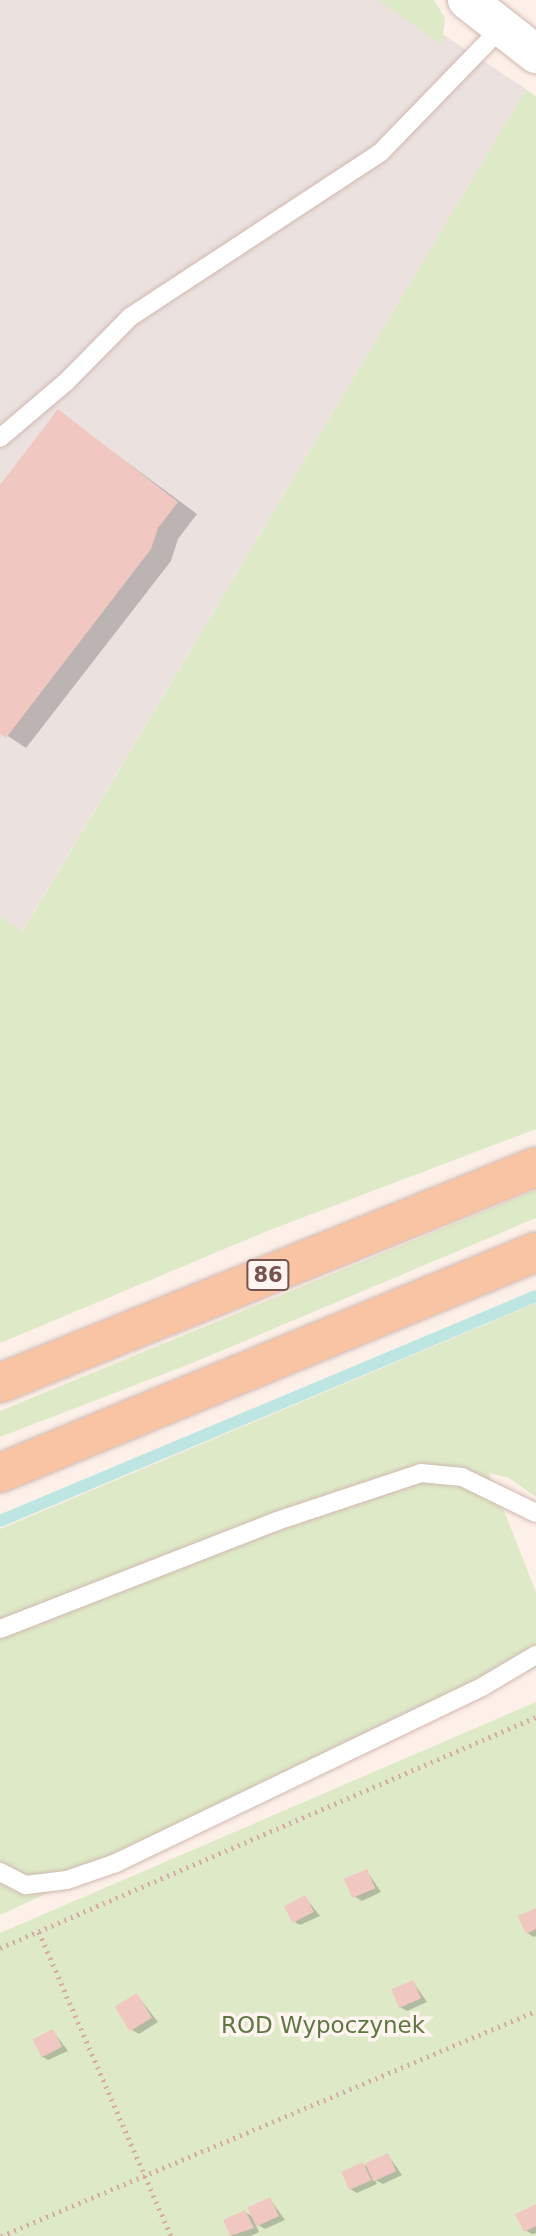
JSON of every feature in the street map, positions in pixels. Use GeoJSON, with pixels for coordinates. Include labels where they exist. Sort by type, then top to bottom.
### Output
{"type":"FeatureCollection","features":[{"type":"Feature","properties":{"kind":"main road","name":"86"},"geometry":{"type":"LineString","coordinates":[[0,1383],[536,1167]]}},
{"type":"Feature","properties":{"kind":"main road"},"geometry":{"type":"LineString","coordinates":[[0,1473],[536,1252]]}},
{"type":"Feature","properties":{"kind":"street"},"geometry":{"type":"LineString","coordinates":[[467,0],[536,54]]}},
{"type":"Feature","properties":{"kind":"lane"},"geometry":{"type":"LineString","coordinates":[[0,438],[66,382],[130,317],[380,153],[502,27]]}},
{"type":"Feature","properties":{"kind":"lane"},"geometry":{"type":"LineString","coordinates":[[0,1629],[276,1521],[421,1473],[462,1477],[536,1514]]}},
{"type":"Feature","properties":{"kind":"lane"},"geometry":{"type":"LineString","coordinates":[[0,1872],[26,1885],[67,1880],[116,1863],[482,1686],[536,1655]]}},
{"type":"Feature","properties":{"kind":"path"},"geometry":{"type":"LineString","coordinates":[[0,1948],[536,1717]]}},
{"type":"Feature","properties":{"kind":"path"},"geometry":{"type":"LineString","coordinates":[[40,1932],[171,2236]]}},
{"type":"Feature","properties":{"kind":"path"},"geometry":{"type":"LineString","coordinates":[[1,2236],[536,2011]]}},
{"type":"Feature","properties":{"kind":"shaded area"},"geometry":{"type":"Polygon","coordinates":[[[0,0],[391,0],[526,89],[21,933],[0,916],[0,0]]]}},
{"type":"Feature","properties":{"kind":"green space"},"geometry":{"type":"Polygon","coordinates":[[[378,0],[434,0],[445,18],[442,45],[378,0]]]}},
{"type":"Feature","properties":{"kind":"green space"},"geometry":{"type":"Polygon","coordinates":[[[526,89],[536,97],[536,1129],[270,1230],[0,1343],[0,916],[22,932],[526,89]]]}},
{"type":"Feature","properties":{"kind":"green space"},"geometry":{"type":"Polygon","coordinates":[[[536,1190],[536,1218],[195,1362],[0,1437],[0,1411],[536,1190]]]}},
{"type":"Feature","properties":{"kind":"green space"},"geometry":{"type":"Polygon","coordinates":[[[536,1303],[536,1497],[509,1478],[489,1473],[536,1592],[536,1668],[0,1915],[0,1529],[536,1303]]]}},
{"type":"Feature","properties":{"kind":"green space","name":"ROD Wypoczynek"},"geometry":{"type":"Polygon","coordinates":[[[536,1702],[536,2236],[0,2236],[0,1933],[536,1702]]]}},
{"type":"Feature","properties":{"kind":"building"},"geometry":{"type":"Polygon","coordinates":[[[58,409],[178,502],[158,528],[151,549],[6,738],[0,734],[0,485],[58,409]]]}},
{"type":"Feature","properties":{"kind":"building"},"geometry":{"type":"Polygon","coordinates":[[[367,1869],[375,1888],[352,1898],[344,1879],[367,1869]]]}},
{"type":"Feature","properties":{"kind":"building"},"geometry":{"type":"Polygon","coordinates":[[[305,1895],[314,1912],[293,1923],[284,1906],[305,1895]]]}},
{"type":"Feature","properties":{"kind":"building"},"geometry":{"type":"Polygon","coordinates":[[[536,1908],[536,1929],[526,1934],[518,1916],[536,1908]]]}},
{"type":"Feature","properties":{"kind":"building"},"geometry":{"type":"Polygon","coordinates":[[[413,1980],[421,1998],[399,2008],[391,1990],[413,1980]]]}},
{"type":"Feature","properties":{"kind":"building"},"geometry":{"type":"Polygon","coordinates":[[[137,1993],[152,2018],[130,2031],[115,2006],[137,1993]]]}},
{"type":"Feature","properties":{"kind":"building"},"geometry":{"type":"Polygon","coordinates":[[[53,2029],[62,2047],[42,2057],[33,2039],[53,2029]]]}},
{"type":"Feature","properties":{"kind":"building"},"geometry":{"type":"Polygon","coordinates":[[[388,2153],[396,2171],[373,2181],[365,2163],[388,2153]]]}},
{"type":"Feature","properties":{"kind":"building"},"geometry":{"type":"Polygon","coordinates":[[[363,2162],[371,2180],[349,2190],[341,2172],[363,2162]]]}},
{"type":"Feature","properties":{"kind":"building"},"geometry":{"type":"Polygon","coordinates":[[[270,2197],[279,2216],[256,2227],[247,2208],[270,2197]]]}},
{"type":"Feature","properties":{"kind":"building"},"geometry":{"type":"Polygon","coordinates":[[[536,2204],[536,2226],[524,2232],[515,2214],[536,2204]]]}},
{"type":"Feature","properties":{"kind":"building"},"geometry":{"type":"Polygon","coordinates":[[[245,2210],[254,2228],[230,2236],[223,2220],[245,2210]]]}},
{"type":"Feature","properties":{"kind":"waterway"},"geometry":{"type":"LineString","coordinates":[[0,1521],[536,1296]]}}]}
